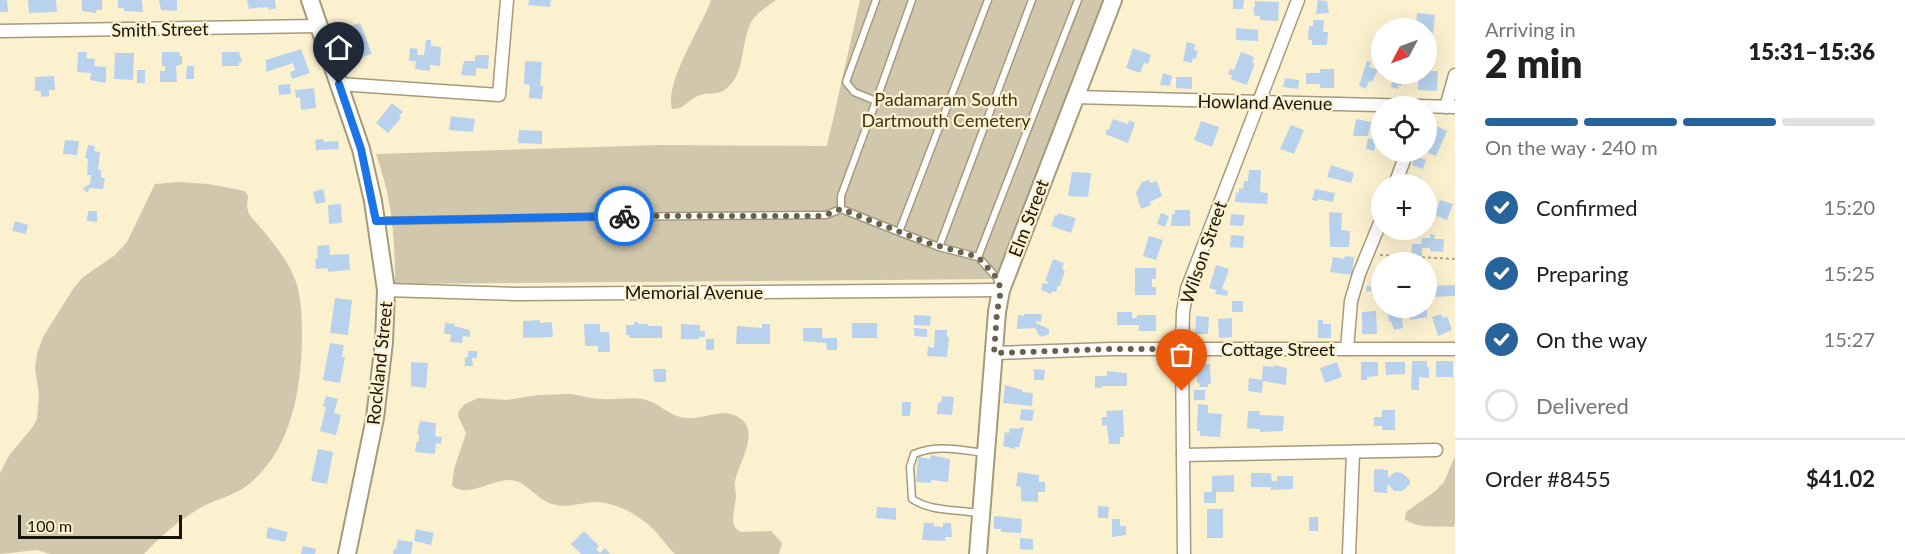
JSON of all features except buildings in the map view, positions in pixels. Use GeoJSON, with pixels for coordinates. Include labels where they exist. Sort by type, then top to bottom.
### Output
{"type":"FeatureCollection","features":[{"type":"Feature","properties":{"kind":"street","name":"Rockland Street"},"geometry":{"type":"LineString","coordinates":[[310,0],[361,149],[376,221],[386,290],[384,342],[375,418],[347,554]]}},
{"type":"Feature","properties":{"kind":"street"},"geometry":{"type":"LineString","coordinates":[[339,84],[499,94],[507,0]]}},
{"type":"Feature","properties":{"kind":"street","name":"Elm Street"},"geometry":{"type":"LineString","coordinates":[[978,554],[997,312],[1001,290],[1113,0]]}},
{"type":"Feature","properties":{"kind":"street","name":"Wilson Street"},"geometry":{"type":"LineString","coordinates":[[1184,554],[1182,349],[1183,312],[1187,289],[1298,0]]}},
{"type":"Feature","properties":{"kind":"street","name":"Smith Street"},"geometry":{"type":"LineString","coordinates":[[0,31],[319,26]]}},
{"type":"Feature","properties":{"kind":"street"},"geometry":{"type":"LineString","coordinates":[[1451,107],[1455,75]]}},
{"type":"Feature","properties":{"kind":"street","name":"Howland Avenue"},"geometry":{"type":"LineString","coordinates":[[1075,97],[1371,105]]}},
{"type":"Feature","properties":{"kind":"street"},"geometry":{"type":"LineString","coordinates":[[1347,349],[1351,301],[1373,240]]}},
{"type":"Feature","properties":{"kind":"street","name":"Memorial Avenue"},"geometry":{"type":"LineString","coordinates":[[386,290],[517,294],[1001,290]]}},
{"type":"Feature","properties":{"kind":"street","name":"Cottage Street"},"geometry":{"type":"LineString","coordinates":[[994,353],[1111,349],[1455,349]]}},
{"type":"Feature","properties":{"kind":"street"},"geometry":{"type":"LineString","coordinates":[[1183,454],[1436,450]]}},
{"type":"Feature","properties":{"kind":"street"},"geometry":{"type":"LineString","coordinates":[[1349,554],[1353,452]]}},
{"type":"Feature","properties":{"kind":"lane"},"geometry":{"type":"LineString","coordinates":[[876,0],[846,82],[854,92],[876,100]]}},
{"type":"Feature","properties":{"kind":"lane"},"geometry":{"type":"LineString","coordinates":[[841,209],[841,196],[912,0]]}},
{"type":"Feature","properties":{"kind":"lane"},"geometry":{"type":"LineString","coordinates":[[899,232],[988,0]]}},
{"type":"Feature","properties":{"kind":"lane"},"geometry":{"type":"LineString","coordinates":[[939,247],[1032,0]]}},
{"type":"Feature","properties":{"kind":"lane"},"geometry":{"type":"LineString","coordinates":[[978,257],[1078,0]]}},
{"type":"Feature","properties":{"kind":"lane"},"geometry":{"type":"LineString","coordinates":[[376,221],[586,216],[818,216],[841,209],[939,247],[978,257],[997,278],[1001,290]]}},
{"type":"Feature","properties":{"kind":"lane"},"geometry":{"type":"LineString","coordinates":[[981,513],[935,509],[921,505],[912,499],[910,467],[914,454],[939,447],[986,453]]}},
{"type":"Feature","properties":{"kind":"path"},"geometry":{"type":"LineString","coordinates":[[1367,254],[1455,259]]}},
{"type":"Feature","properties":{"kind":"green space"},"geometry":{"type":"Polygon","coordinates":[[[711,0],[776,0],[754,17],[747,33],[739,70],[730,85],[723,91],[700,95],[680,108],[672,109],[673,85],[678,70],[711,0]]]}},
{"type":"Feature","properties":{"kind":"green space","name":"Padamaram South Dartmouth Cemetery"},"geometry":{"type":"Polygon","coordinates":[[[860,0],[1105,0],[996,279],[395,284],[392,218],[376,154],[659,145],[827,146],[860,0]]]}},
{"type":"Feature","properties":{"kind":"green space"},"geometry":{"type":"Polygon","coordinates":[[[179,182],[208,184],[245,191],[248,196],[249,214],[276,247],[293,275],[301,305],[301,359],[296,399],[284,437],[275,454],[249,484],[187,516],[144,554],[50,554],[37,550],[0,554],[0,473],[10,454],[37,419],[39,395],[35,369],[37,353],[43,337],[82,278],[115,255],[127,242],[155,184],[179,182]]]}},
{"type":"Feature","properties":{"kind":"green space"},"geometry":{"type":"Polygon","coordinates":[[[570,394],[598,399],[643,399],[681,417],[695,418],[722,413],[735,415],[741,419],[746,425],[748,440],[735,482],[734,526],[741,532],[771,531],[782,543],[779,554],[675,554],[645,522],[626,510],[611,505],[597,502],[569,506],[552,504],[521,483],[509,480],[465,490],[452,486],[454,469],[466,433],[458,416],[465,404],[478,398],[507,400],[538,395],[570,394]]]}},
{"type":"Feature","properties":{"kind":"green space"},"geometry":{"type":"Polygon","coordinates":[[[1455,456],[1455,525],[1453,527],[1421,526],[1405,519],[1406,512],[1444,482],[1455,456]]]}},
{"type":"Feature","properties":{"kind":"way so far"},"geometry":{"type":"LineString","coordinates":[[624,216],[818,216],[841,209],[928,243],[978,257],[997,278],[1001,290],[994,353],[1182,349],[1182,391]]}},
{"type":"Feature","properties":{"kind":"route"},"geometry":{"type":"LineString","coordinates":[[339,84],[361,149],[376,221],[624,216]]}}]}
